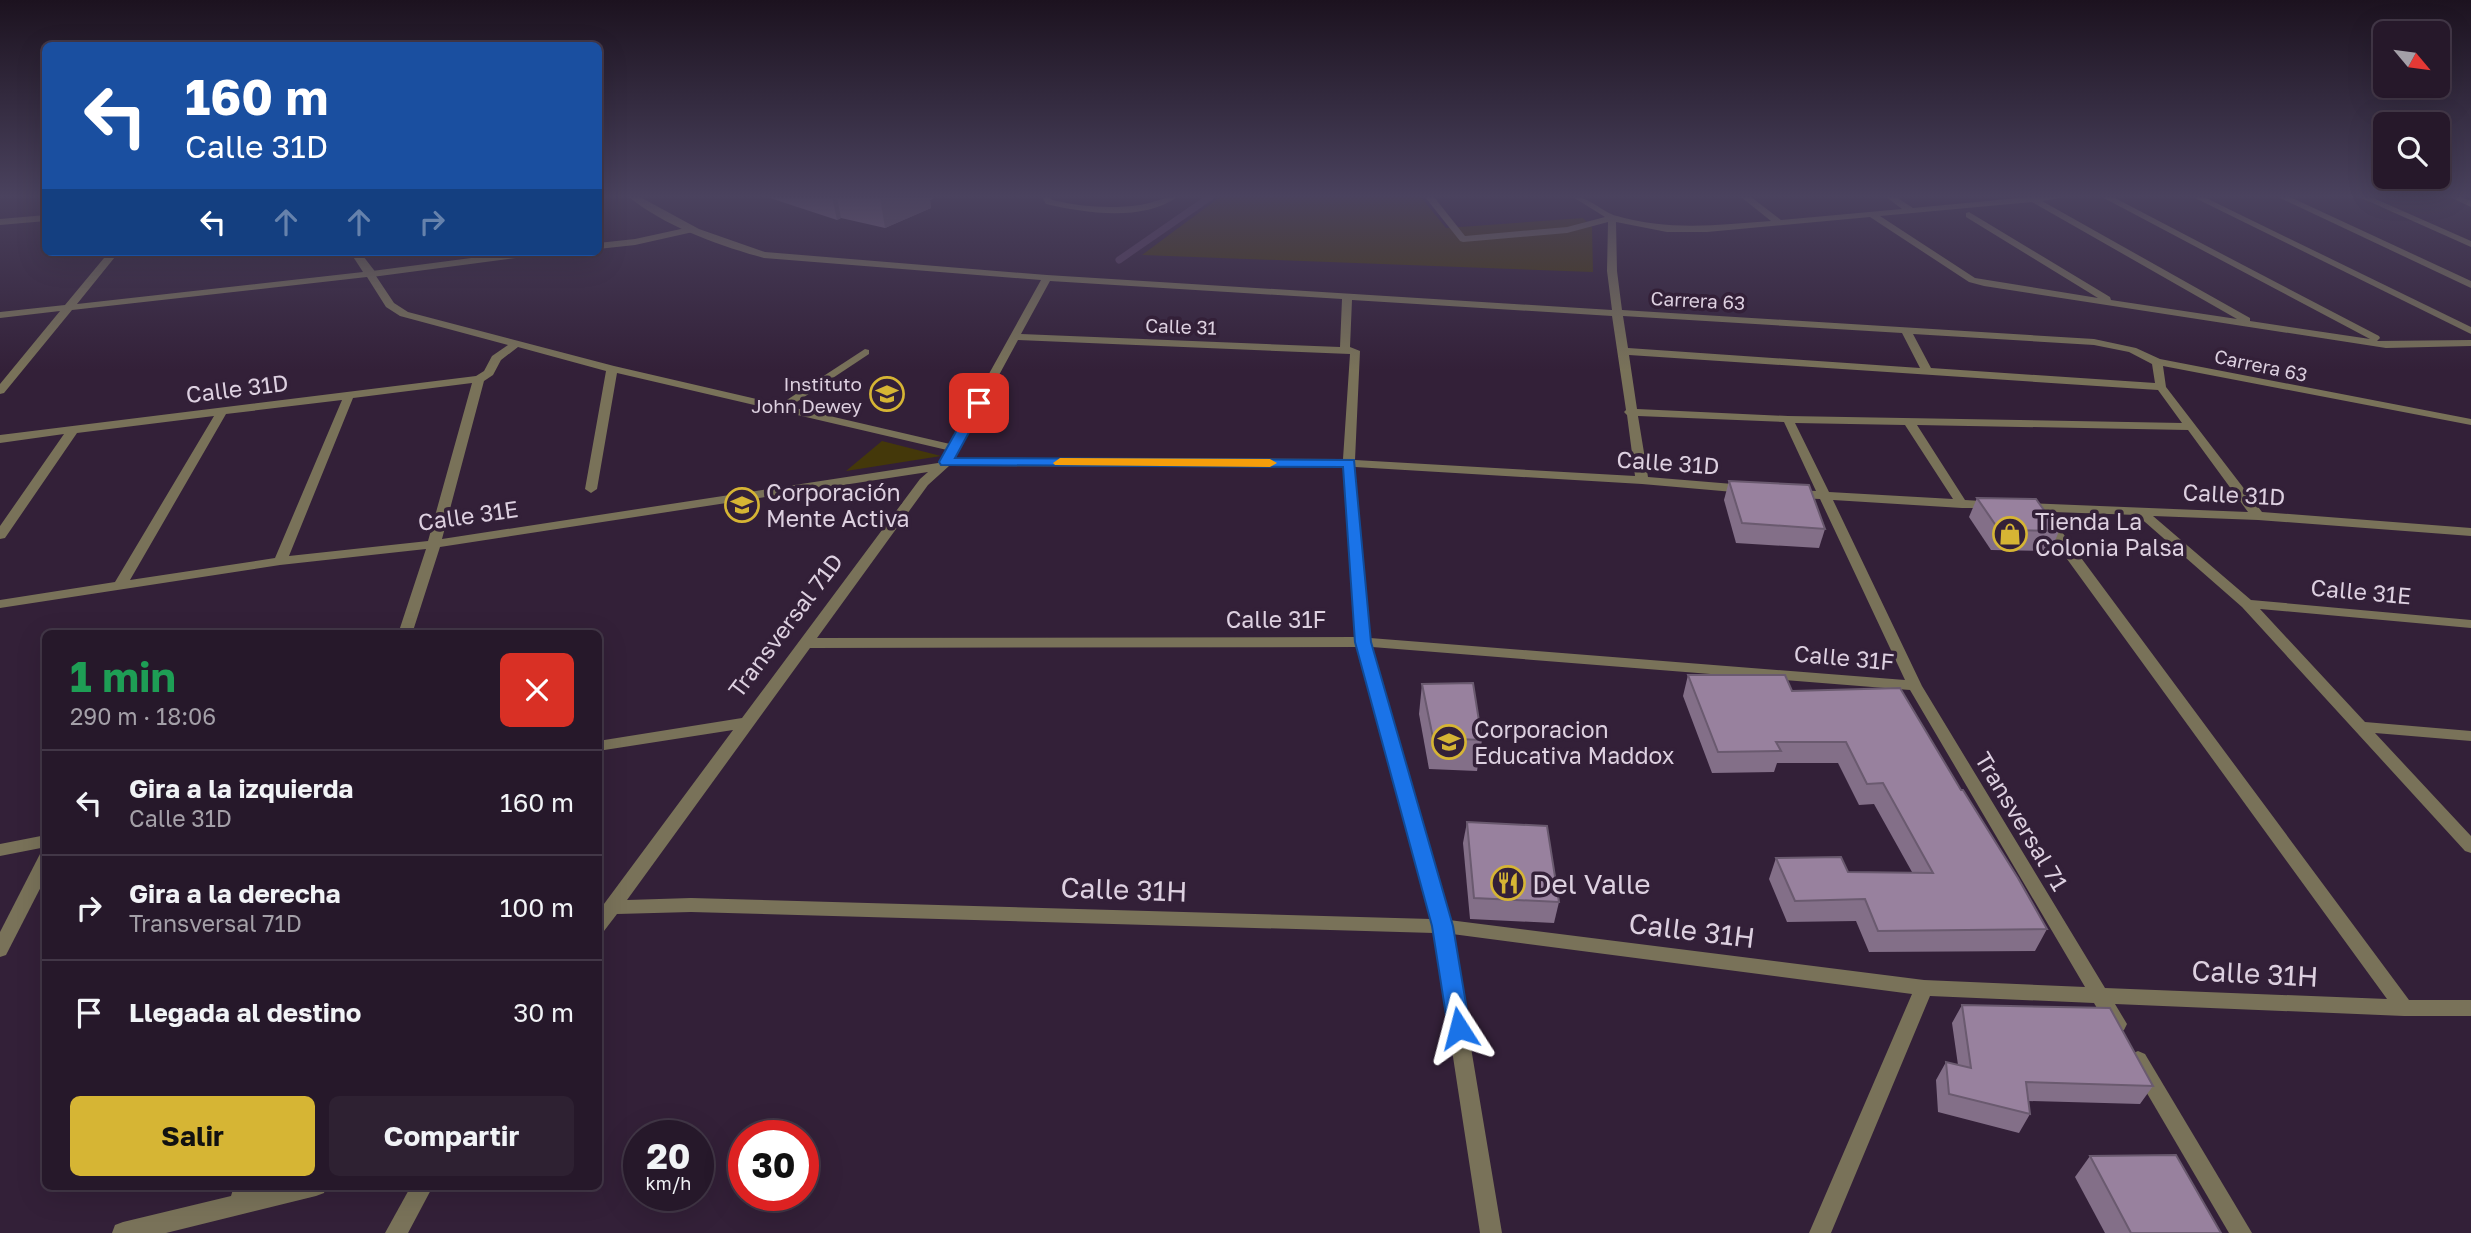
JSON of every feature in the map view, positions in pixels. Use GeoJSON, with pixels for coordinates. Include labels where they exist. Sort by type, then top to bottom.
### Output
{"type":"FeatureCollection","features":[{"type":"Feature","properties":{"kind":"street","name":"Carrera 63"},"geometry":{"type":"LineString","coordinates":[[762,255],[1047,278],[1618,308],[2094,342],[2132,349],[2157,362],[2471,422]]}},
{"type":"Feature","properties":{"kind":"street"},"geometry":{"type":"LineString","coordinates":[[1612,255],[1630,412],[1642,480]]}},
{"type":"Feature","properties":{"kind":"street"},"geometry":{"type":"LineString","coordinates":[[1933,255],[1972,280],[2386,345],[2471,343]]}},
{"type":"Feature","properties":{"kind":"street"},"geometry":{"type":"LineString","coordinates":[[2035,255],[2115,303]]}},
{"type":"Feature","properties":{"kind":"street"},"geometry":{"type":"LineString","coordinates":[[2130,255],[2253,324]]}},
{"type":"Feature","properties":{"kind":"street"},"geometry":{"type":"LineString","coordinates":[[2215,255],[2386,345]]}},
{"type":"Feature","properties":{"kind":"street"},"geometry":{"type":"LineString","coordinates":[[2315,255],[2471,331]]}},
{"type":"Feature","properties":{"kind":"street"},"geometry":{"type":"LineString","coordinates":[[2406,255],[2471,285]]}},
{"type":"Feature","properties":{"kind":"street"},"geometry":{"type":"LineString","coordinates":[[0,391],[111,256]]}},
{"type":"Feature","properties":{"kind":"street"},"geometry":{"type":"LineString","coordinates":[[358,256],[390,304],[404,314],[612,369],[954,447]]}},
{"type":"Feature","properties":{"kind":"street"},"geometry":{"type":"LineString","coordinates":[[0,315],[372,274],[508,256]]}},
{"type":"Feature","properties":{"kind":"street","name":"Transversal 71D"},"geometry":{"type":"LineString","coordinates":[[602,921],[924,482],[944,464],[1047,278]]}},
{"type":"Feature","properties":{"kind":"street"},"geometry":{"type":"LineString","coordinates":[[1347,295],[1345,351],[1354,351],[1349,463],[1363,642],[1442,926],[1491,1233]]}},
{"type":"Feature","properties":{"kind":"street"},"geometry":{"type":"LineString","coordinates":[[1905,329],[1927,371]]}},
{"type":"Feature","properties":{"kind":"street","name":"Calle 31"},"geometry":{"type":"LineString","coordinates":[[1016,337],[1345,351]]}},
{"type":"Feature","properties":{"kind":"street"},"geometry":{"type":"LineString","coordinates":[[406,630],[434,544],[479,379],[488,373],[496,358],[514,345]]}},
{"type":"Feature","properties":{"kind":"street"},"geometry":{"type":"LineString","coordinates":[[1623,351],[2161,387]]}},
{"type":"Feature","properties":{"kind":"street"},"geometry":{"type":"LineString","coordinates":[[779,409],[865,352]]}},
{"type":"Feature","properties":{"kind":"street"},"geometry":{"type":"LineString","coordinates":[[2157,362],[2161,387],[2258,516]]}},
{"type":"Feature","properties":{"kind":"street"},"geometry":{"type":"LineString","coordinates":[[591,489],[612,369]]}},
{"type":"Feature","properties":{"kind":"street","name":"Calle 31D"},"geometry":{"type":"LineString","coordinates":[[0,439],[479,379]]}},
{"type":"Feature","properties":{"kind":"street"},"geometry":{"type":"LineString","coordinates":[[280,561],[349,395]]}},
{"type":"Feature","properties":{"kind":"street"},"geometry":{"type":"LineString","coordinates":[[120,585],[222,411]]}},
{"type":"Feature","properties":{"kind":"street"},"geometry":{"type":"LineString","coordinates":[[1630,412],[1788,419],[2192,427]]}},
{"type":"Feature","properties":{"kind":"street","name":"Transversal 71"},"geometry":{"type":"LineString","coordinates":[[1788,419],[1915,686],[2241,1233]]}},
{"type":"Feature","properties":{"kind":"street"},"geometry":{"type":"LineString","coordinates":[[1909,422],[1962,504]]}},
{"type":"Feature","properties":{"kind":"street"},"geometry":{"type":"LineString","coordinates":[[0,535],[73,430]]}},
{"type":"Feature","properties":{"kind":"street","name":"Calle 31D"},"geometry":{"type":"LineString","coordinates":[[944,464],[1349,463],[1642,480],[1760,491]]}},
{"type":"Feature","properties":{"kind":"street","name":"Calle 31E"},"geometry":{"type":"LineString","coordinates":[[0,604],[280,561],[434,544],[944,464]]}},
{"type":"Feature","properties":{"kind":"street","name":"Calle 31D"},"geometry":{"type":"LineString","coordinates":[[1786,493],[2036,508],[2258,516],[2471,532]]}},
{"type":"Feature","properties":{"kind":"street"},"geometry":{"type":"LineString","coordinates":[[2036,508],[2404,1008]]}},
{"type":"Feature","properties":{"kind":"street"},"geometry":{"type":"LineString","coordinates":[[2139,510],[2247,604],[2471,847]]}},
{"type":"Feature","properties":{"kind":"street","name":"Calle 31E"},"geometry":{"type":"LineString","coordinates":[[2247,604],[2471,624]]}},
{"type":"Feature","properties":{"kind":"street","name":"Calle 31F"},"geometry":{"type":"LineString","coordinates":[[804,643],[1363,642],[1915,686]]}},
{"type":"Feature","properties":{"kind":"street"},"geometry":{"type":"LineString","coordinates":[[602,745],[745,723]]}},
{"type":"Feature","properties":{"kind":"street"},"geometry":{"type":"LineString","coordinates":[[2362,727],[2471,736]]}},
{"type":"Feature","properties":{"kind":"street"},"geometry":{"type":"LineString","coordinates":[[0,850],[42,842]]}},
{"type":"Feature","properties":{"kind":"street"},"geometry":{"type":"LineString","coordinates":[[0,950],[42,867]]}},
{"type":"Feature","properties":{"kind":"street","name":"Calle 31H"},"geometry":{"type":"LineString","coordinates":[[612,907],[691,905],[1442,926],[1924,988],[2404,1008],[2471,1007]]}},
{"type":"Feature","properties":{"kind":"street"},"geometry":{"type":"LineString","coordinates":[[1820,1233],[1924,988]]}},
{"type":"Feature","properties":{"kind":"street"},"geometry":{"type":"LineString","coordinates":[[123,1233],[243,1195],[284,1190]]}},
{"type":"Feature","properties":{"kind":"street"},"geometry":{"type":"LineString","coordinates":[[396,1233],[421,1190]]}},
{"type":"Feature","properties":{"kind":"shaded area"},"geometry":{"type":"Polygon","coordinates":[[[1142,255],[1593,255],[1593,272],[1142,255]]]}},
{"type":"Feature","properties":{"kind":"shaded area"},"geometry":{"type":"Polygon","coordinates":[[[882,441],[941,456],[846,471],[882,441]]]}},
{"type":"Feature","properties":{"kind":"building"},"geometry":{"type":"Polygon","coordinates":[[[1729,481],[1809,485],[1825,529],[1742,523],[1729,481]]]}},
{"type":"Feature","properties":{"kind":"building"},"geometry":{"type":"Polygon","coordinates":[[[1977,498],[2036,499],[2059,531],[1999,530],[1977,498]]]}},
{"type":"Feature","properties":{"kind":"building"},"geometry":{"type":"Polygon","coordinates":[[[1688,675],[1785,675],[1792,691],[1900,688],[2047,929],[1878,931],[1865,899],[1795,901],[1776,858],[1841,857],[1848,872],[1933,873],[1883,783],[1867,784],[1846,742],[1776,742],[1781,751],[1718,752],[1688,675]]]}},
{"type":"Feature","properties":{"kind":"building"},"geometry":{"type":"Polygon","coordinates":[[[1473,683],[1482,740],[1433,738],[1422,684],[1473,683]]]}},
{"type":"Feature","properties":{"kind":"building","name":"Del Valle"},"geometry":{"type":"Polygon","coordinates":[[[1467,822],[1547,826],[1559,902],[1474,898],[1467,822]]]}},
{"type":"Feature","properties":{"kind":"building"},"geometry":{"type":"Polygon","coordinates":[[[1962,1005],[2110,1008],[2153,1086],[2026,1082],[2030,1114],[1949,1094],[1946,1062],[1971,1068],[1962,1005]]]}},
{"type":"Feature","properties":{"kind":"building"},"geometry":{"type":"Polygon","coordinates":[[[2176,1155],[2221,1233],[2131,1233],[2090,1156],[2176,1155]]]}},
{"type":"Feature","properties":{"kind":"waterway"},"geometry":{"type":"LineString","coordinates":[[1119,260],[1127,255]]}},
{"type":"Feature","properties":{"kind":"slow traffic"},"geometry":{"type":"LineString","coordinates":[[1060,463],[1270,463]]}},
{"type":"Feature","properties":{"kind":"place","name":"Instituto John Dewey"},"geometry":{"type":"Point","coordinates":[887,394]}},
{"type":"Feature","properties":{"kind":"place","name":"Corporación Mente Activa"},"geometry":{"type":"Point","coordinates":[742,505]}},
{"type":"Feature","properties":{"kind":"place","name":"Tienda La Colonia Palsa"},"geometry":{"type":"Point","coordinates":[2010,534]}},
{"type":"Feature","properties":{"kind":"place","name":"Corporacion Educativa Maddox"},"geometry":{"type":"Point","coordinates":[1449,742]}},
{"type":"Feature","properties":{"kind":"place","name":"Del Valle"},"geometry":{"type":"Point","coordinates":[1508,883]}},
{"type":"Feature","properties":{"kind":"route"},"geometry":{"type":"LineString","coordinates":[[979,403],[946,462],[1349,463],[1363,642],[1442,926],[1459,1028]]}}]}
